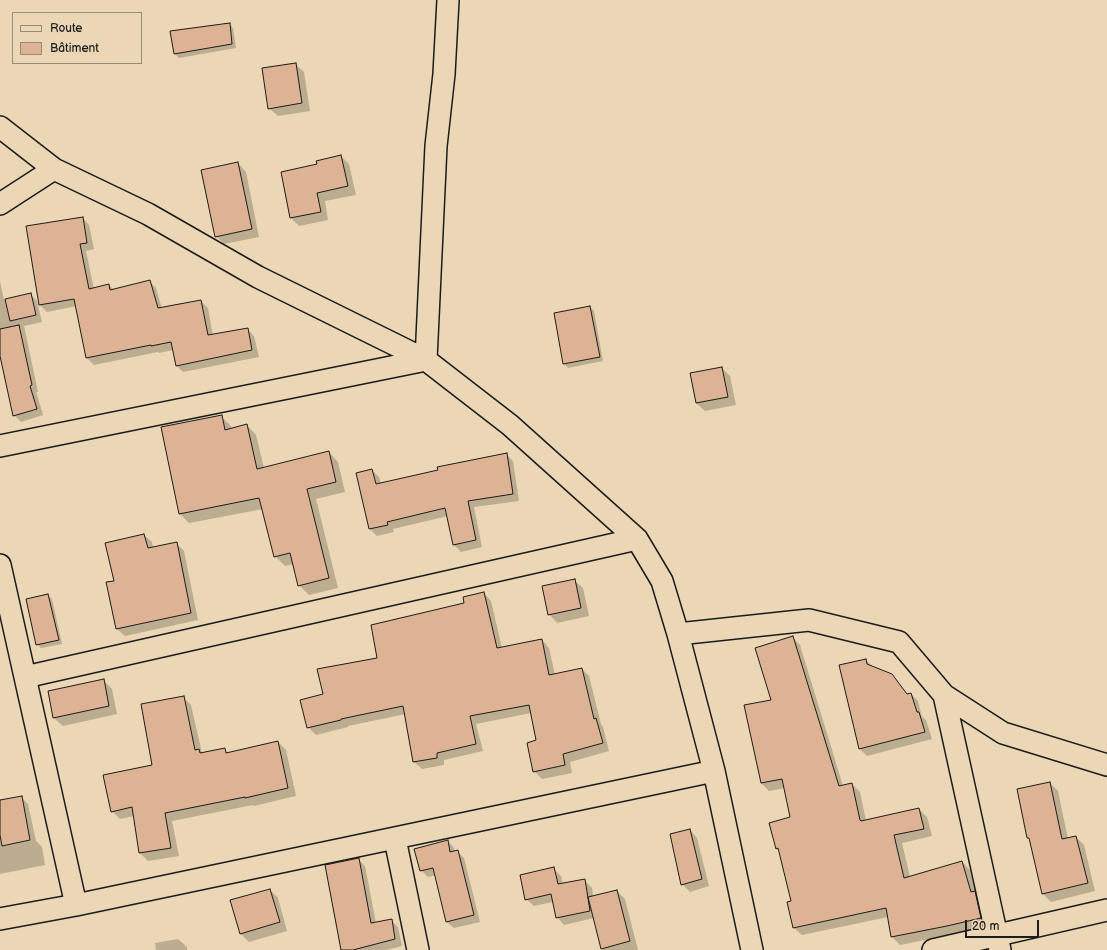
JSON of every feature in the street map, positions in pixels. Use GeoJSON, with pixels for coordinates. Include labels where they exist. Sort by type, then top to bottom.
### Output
{"type":"FeatureCollection","features":[{"type":"Feature","properties":{"kind":"street"},"geometry":{"type":"LineString","coordinates":[[426,360],[436,146],[444,74],[448,0]]}},
{"type":"Feature","properties":{"kind":"street"},"geometry":{"type":"LineString","coordinates":[[0,127],[54,169],[148,214],[258,277],[426,360],[510,425],[637,539],[662,581],[678,634],[714,771],[752,950]]}},
{"type":"Feature","properties":{"kind":"street"},"geometry":{"type":"LineString","coordinates":[[0,204],[54,169]]}},
{"type":"Feature","properties":{"kind":"street"},"geometry":{"type":"LineString","coordinates":[[0,446],[426,360]]}},
{"type":"Feature","properties":{"kind":"street"},"geometry":{"type":"LineString","coordinates":[[25,676],[637,539]]}},
{"type":"Feature","properties":{"kind":"street"},"geometry":{"type":"LineString","coordinates":[[0,566],[76,905]]}},
{"type":"Feature","properties":{"kind":"street"},"geometry":{"type":"LineString","coordinates":[[678,634],[809,620],[899,642],[944,695],[1003,733],[1107,765]]}},
{"type":"Feature","properties":{"kind":"street"},"geometry":{"type":"LineString","coordinates":[[944,695],[999,943]]}},
{"type":"Feature","properties":{"kind":"street"},"geometry":{"type":"LineString","coordinates":[[0,919],[76,905],[395,839],[714,771]]}},
{"type":"Feature","properties":{"kind":"street"},"geometry":{"type":"LineString","coordinates":[[395,839],[418,950]]}},
{"type":"Feature","properties":{"kind":"street"},"geometry":{"type":"LineString","coordinates":[[933,950],[999,943],[1107,910]]}},
{"type":"Feature","properties":{"kind":"building"},"geometry":{"type":"Polygon","coordinates":[[[230,23],[232,44],[174,54],[170,31],[230,23]]]}},
{"type":"Feature","properties":{"kind":"building"},"geometry":{"type":"Polygon","coordinates":[[[296,63],[302,103],[268,109],[262,68],[296,63]]]}},
{"type":"Feature","properties":{"kind":"building"},"geometry":{"type":"Polygon","coordinates":[[[341,155],[348,186],[317,193],[321,212],[290,218],[281,172],[317,164],[316,161],[341,155]]]}},
{"type":"Feature","properties":{"kind":"building"},"geometry":{"type":"Polygon","coordinates":[[[238,162],[252,229],[215,237],[201,170],[238,162]]]}},
{"type":"Feature","properties":{"kind":"building"},"geometry":{"type":"Polygon","coordinates":[[[83,217],[87,243],[80,244],[89,289],[109,284],[110,290],[150,280],[158,308],[201,300],[208,335],[248,328],[252,350],[176,366],[171,342],[86,358],[74,299],[39,305],[26,226],[83,217]]]}},
{"type":"Feature","properties":{"kind":"building"},"geometry":{"type":"Polygon","coordinates":[[[31,293],[36,315],[10,321],[5,299],[31,293]]]}},
{"type":"Feature","properties":{"kind":"building"},"geometry":{"type":"Polygon","coordinates":[[[590,306],[600,357],[563,364],[554,313],[590,306]]]}},
{"type":"Feature","properties":{"kind":"building"},"geometry":{"type":"Polygon","coordinates":[[[19,325],[32,385],[30,386],[37,409],[13,416],[0,356],[0,329],[19,325]]]}},
{"type":"Feature","properties":{"kind":"building"},"geometry":{"type":"Polygon","coordinates":[[[722,367],[728,397],[696,403],[690,373],[722,367]]]}},
{"type":"Feature","properties":{"kind":"building"},"geometry":{"type":"Polygon","coordinates":[[[222,415],[225,430],[247,424],[257,469],[329,451],[336,482],[307,489],[329,578],[298,586],[290,553],[274,557],[259,498],[179,514],[161,427],[222,415]]]}},
{"type":"Feature","properties":{"kind":"building"},"geometry":{"type":"Polygon","coordinates":[[[507,453],[513,494],[468,501],[476,540],[453,545],[445,508],[387,522],[388,525],[369,529],[356,473],[372,469],[376,484],[438,470],[437,467],[507,453]]]}},
{"type":"Feature","properties":{"kind":"building"},"geometry":{"type":"Polygon","coordinates":[[[144,534],[148,548],[177,542],[191,613],[116,629],[106,582],[114,581],[105,543],[144,534]]]}},
{"type":"Feature","properties":{"kind":"building"},"geometry":{"type":"Polygon","coordinates":[[[575,579],[581,608],[548,615],[542,586],[575,579]]]}},
{"type":"Feature","properties":{"kind":"building"},"geometry":{"type":"Polygon","coordinates":[[[484,592],[497,648],[542,639],[549,675],[582,668],[594,719],[596,718],[603,743],[563,754],[565,765],[533,772],[527,743],[536,740],[529,705],[470,716],[476,744],[437,753],[437,758],[413,762],[403,706],[307,728],[300,700],[323,694],[317,669],[377,658],[371,625],[464,603],[463,597],[484,592]]]}},
{"type":"Feature","properties":{"kind":"building"},"geometry":{"type":"Polygon","coordinates":[[[48,594],[59,640],[36,645],[26,599],[48,594]]]}},
{"type":"Feature","properties":{"kind":"building"},"geometry":{"type":"Polygon","coordinates":[[[793,636],[839,786],[852,783],[860,820],[919,808],[924,829],[894,835],[904,878],[962,861],[971,892],[975,891],[981,918],[891,937],[886,908],[793,928],[787,902],[791,901],[778,848],[776,849],[769,823],[790,817],[782,779],[761,783],[744,705],[771,700],[755,648],[793,636]]]}},
{"type":"Feature","properties":{"kind":"building"},"geometry":{"type":"Polygon","coordinates":[[[866,659],[867,664],[892,674],[907,694],[911,693],[925,732],[859,749],[839,665],[866,659]]]}},
{"type":"Feature","properties":{"kind":"building"},"geometry":{"type":"Polygon","coordinates":[[[104,679],[109,706],[53,718],[48,691],[104,679]]]}},
{"type":"Feature","properties":{"kind":"building"},"geometry":{"type":"Polygon","coordinates":[[[184,696],[195,750],[199,749],[200,753],[225,748],[226,753],[278,741],[288,788],[245,798],[165,813],[171,848],[139,853],[132,807],[111,812],[103,775],[152,765],[141,704],[184,696]]]}},
{"type":"Feature","properties":{"kind":"building"},"geometry":{"type":"Polygon","coordinates":[[[1050,782],[1062,839],[1076,836],[1088,883],[1042,894],[1029,838],[1027,838],[1017,789],[1050,782]]]}},
{"type":"Feature","properties":{"kind":"building"},"geometry":{"type":"Polygon","coordinates":[[[22,796],[30,840],[2,846],[0,835],[0,800],[22,796]]]}},
{"type":"Feature","properties":{"kind":"building"},"geometry":{"type":"Polygon","coordinates":[[[690,829],[702,879],[681,885],[670,834],[690,829]]]}},
{"type":"Feature","properties":{"kind":"building"},"geometry":{"type":"Polygon","coordinates":[[[448,840],[450,852],[458,850],[474,915],[446,922],[433,868],[420,871],[414,849],[448,840]]]}},
{"type":"Feature","properties":{"kind":"building"},"geometry":{"type":"Polygon","coordinates":[[[359,858],[371,923],[392,919],[395,939],[353,950],[341,950],[325,865],[359,858]]]}},
{"type":"Feature","properties":{"kind":"building"},"geometry":{"type":"Polygon","coordinates":[[[554,867],[558,884],[585,879],[590,911],[556,918],[551,894],[525,900],[520,875],[554,867]]]}},
{"type":"Feature","properties":{"kind":"building"},"geometry":{"type":"Polygon","coordinates":[[[270,889],[280,922],[240,934],[230,900],[270,889]]]}},
{"type":"Feature","properties":{"kind":"building"},"geometry":{"type":"Polygon","coordinates":[[[617,890],[630,941],[601,949],[588,897],[617,890]]]}}]}
